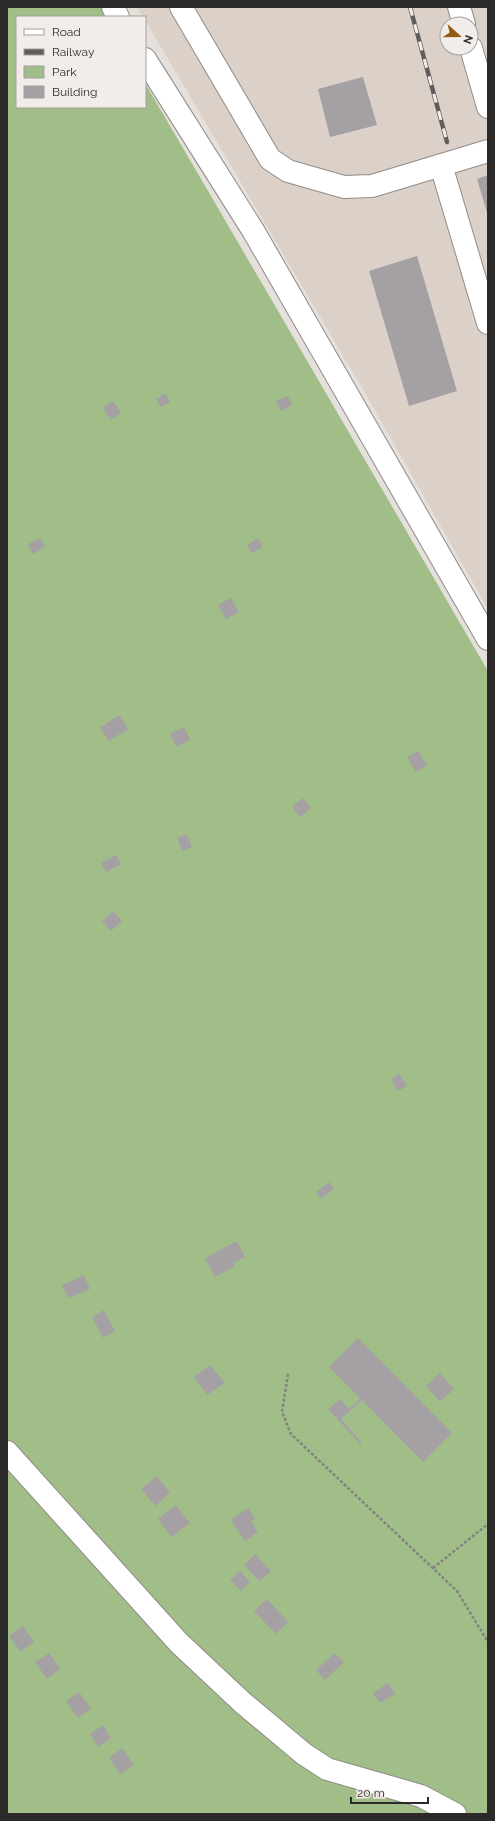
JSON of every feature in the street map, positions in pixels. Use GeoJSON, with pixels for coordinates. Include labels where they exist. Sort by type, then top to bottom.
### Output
{"type":"FeatureCollection","features":[{"type":"Feature","properties":{"kind":"lane"},"geometry":{"type":"LineString","coordinates":[[113,7],[118,16]]}},
{"type":"Feature","properties":{"kind":"lane"},"geometry":{"type":"LineString","coordinates":[[181,7],[270,159],[288,171],[344,187],[372,186],[488,151]]}},
{"type":"Feature","properties":{"kind":"lane"},"geometry":{"type":"LineString","coordinates":[[473,56],[488,107]]}},
{"type":"Feature","properties":{"kind":"lane"},"geometry":{"type":"LineString","coordinates":[[146,61],[254,232],[488,639]]}},
{"type":"Feature","properties":{"kind":"lane"},"geometry":{"type":"LineString","coordinates":[[441,165],[488,323]]}},
{"type":"Feature","properties":{"kind":"lane"},"geometry":{"type":"LineString","coordinates":[[7,1452],[179,1643],[243,1703],[304,1754],[327,1768],[421,1796],[455,1814]]}},
{"type":"Feature","properties":{"kind":"path"},"geometry":{"type":"LineString","coordinates":[[288,1374],[282,1412],[291,1434],[457,1591],[488,1642]]}},
{"type":"Feature","properties":{"kind":"path"},"geometry":{"type":"LineString","coordinates":[[433,1568],[488,1524]]}},
{"type":"Feature","properties":{"kind":"shaded area"},"geometry":{"type":"Polygon","coordinates":[[[137,7],[488,7],[488,609],[362,388],[146,22],[146,16],[142,16],[137,7]]]}},
{"type":"Feature","properties":{"kind":"green space"},"geometry":{"type":"Polygon","coordinates":[[[7,7],[101,7],[106,16],[16,16],[16,108],[146,108],[146,85],[488,671],[488,1814],[7,1814],[7,7]]]}},
{"type":"Feature","properties":{"kind":"building"},"geometry":{"type":"Polygon","coordinates":[[[363,77],[377,125],[330,137],[318,89],[363,77]]]}},
{"type":"Feature","properties":{"kind":"building"},"geometry":{"type":"Polygon","coordinates":[[[488,175],[488,216],[477,179],[488,175]]]}},
{"type":"Feature","properties":{"kind":"building"},"geometry":{"type":"Polygon","coordinates":[[[417,256],[457,391],[409,406],[369,271],[417,256]]]}},
{"type":"Feature","properties":{"kind":"building"},"geometry":{"type":"Polygon","coordinates":[[[165,393],[170,402],[161,407],[156,399],[165,393]]]}},
{"type":"Feature","properties":{"kind":"building"},"geometry":{"type":"Polygon","coordinates":[[[288,396],[292,405],[281,411],[276,401],[288,396]]]}},
{"type":"Feature","properties":{"kind":"building"},"geometry":{"type":"Polygon","coordinates":[[[113,401],[121,413],[111,420],[103,408],[113,401]]]}},
{"type":"Feature","properties":{"kind":"building"},"geometry":{"type":"Polygon","coordinates":[[[40,538],[45,547],[33,554],[28,544],[40,538]]]}},
{"type":"Feature","properties":{"kind":"building"},"geometry":{"type":"Polygon","coordinates":[[[258,538],[263,547],[252,553],[247,545],[258,538]]]}},
{"type":"Feature","properties":{"kind":"building"},"geometry":{"type":"Polygon","coordinates":[[[231,598],[239,612],[226,619],[218,605],[231,598]]]}},
{"type":"Feature","properties":{"kind":"building"},"geometry":{"type":"Polygon","coordinates":[[[119,715],[128,729],[109,741],[100,728],[119,715]]]}},
{"type":"Feature","properties":{"kind":"building"},"geometry":{"type":"Polygon","coordinates":[[[184,727],[190,740],[176,747],[170,734],[184,727]]]}},
{"type":"Feature","properties":{"kind":"building"},"geometry":{"type":"Polygon","coordinates":[[[418,751],[427,765],[416,772],[407,757],[418,751]]]}},
{"type":"Feature","properties":{"kind":"building"},"geometry":{"type":"Polygon","coordinates":[[[303,798],[311,808],[300,817],[292,807],[303,798]]]}},
{"type":"Feature","properties":{"kind":"building"},"geometry":{"type":"Polygon","coordinates":[[[187,834],[192,847],[182,851],[177,838],[187,834]]]}},
{"type":"Feature","properties":{"kind":"building"},"geometry":{"type":"Polygon","coordinates":[[[116,855],[121,864],[106,872],[101,863],[116,855]]]}},
{"type":"Feature","properties":{"kind":"building"},"geometry":{"type":"Polygon","coordinates":[[[113,911],[122,921],[111,931],[102,921],[113,911]]]}},
{"type":"Feature","properties":{"kind":"building"},"geometry":{"type":"Polygon","coordinates":[[[399,1073],[407,1086],[398,1091],[391,1079],[399,1073]]]}},
{"type":"Feature","properties":{"kind":"building"},"geometry":{"type":"Polygon","coordinates":[[[329,1182],[334,1189],[321,1199],[316,1192],[329,1182]]]}},
{"type":"Feature","properties":{"kind":"building"},"geometry":{"type":"Polygon","coordinates":[[[237,1241],[245,1257],[233,1263],[235,1266],[215,1277],[205,1258],[237,1241]]]}},
{"type":"Feature","properties":{"kind":"building"},"geometry":{"type":"Polygon","coordinates":[[[84,1275],[90,1289],[68,1298],[62,1285],[84,1275]]]}},
{"type":"Feature","properties":{"kind":"building"},"geometry":{"type":"Polygon","coordinates":[[[104,1310],[115,1331],[103,1338],[92,1317],[104,1310]]]}},
{"type":"Feature","properties":{"kind":"building"},"geometry":{"type":"Polygon","coordinates":[[[358,1338],[452,1433],[423,1462],[362,1400],[341,1419],[362,1443],[360,1444],[328,1409],[340,1399],[349,1409],[360,1398],[329,1367],[358,1338]]]}},
{"type":"Feature","properties":{"kind":"building"},"geometry":{"type":"Polygon","coordinates":[[[210,1365],[225,1383],[207,1395],[194,1377],[210,1365]]]}},
{"type":"Feature","properties":{"kind":"building"},"geometry":{"type":"Polygon","coordinates":[[[440,1373],[454,1389],[440,1402],[426,1386],[440,1373]]]}},
{"type":"Feature","properties":{"kind":"building"},"geometry":{"type":"Polygon","coordinates":[[[157,1476],[170,1493],[155,1506],[141,1489],[157,1476]]]}},
{"type":"Feature","properties":{"kind":"building"},"geometry":{"type":"Polygon","coordinates":[[[176,1505],[190,1523],[171,1537],[158,1519],[176,1505]]]}},
{"type":"Feature","properties":{"kind":"building"},"geometry":{"type":"Polygon","coordinates":[[[248,1508],[255,1519],[251,1522],[258,1532],[245,1541],[231,1520],[248,1508]]]}},
{"type":"Feature","properties":{"kind":"building"},"geometry":{"type":"Polygon","coordinates":[[[255,1554],[271,1571],[260,1581],[244,1565],[255,1554]]]}},
{"type":"Feature","properties":{"kind":"building"},"geometry":{"type":"Polygon","coordinates":[[[240,1571],[250,1582],[241,1591],[230,1580],[240,1571]]]}},
{"type":"Feature","properties":{"kind":"building"},"geometry":{"type":"Polygon","coordinates":[[[267,1599],[288,1622],[276,1634],[254,1611],[267,1599]]]}},
{"type":"Feature","properties":{"kind":"building"},"geometry":{"type":"Polygon","coordinates":[[[23,1626],[34,1642],[21,1652],[9,1636],[23,1626]]]}},
{"type":"Feature","properties":{"kind":"building"},"geometry":{"type":"Polygon","coordinates":[[[49,1653],[60,1669],[47,1679],[35,1662],[49,1653]]]}},
{"type":"Feature","properties":{"kind":"building"},"geometry":{"type":"Polygon","coordinates":[[[335,1653],[344,1662],[325,1680],[316,1670],[335,1653]]]}},
{"type":"Feature","properties":{"kind":"building"},"geometry":{"type":"Polygon","coordinates":[[[388,1683],[395,1694],[380,1703],[373,1693],[388,1683]]]}},
{"type":"Feature","properties":{"kind":"building"},"geometry":{"type":"Polygon","coordinates":[[[79,1692],[91,1708],[78,1718],[66,1701],[79,1692]]]}},
{"type":"Feature","properties":{"kind":"building"},"geometry":{"type":"Polygon","coordinates":[[[103,1725],[111,1738],[98,1747],[90,1734],[103,1725]]]}},
{"type":"Feature","properties":{"kind":"building"},"geometry":{"type":"Polygon","coordinates":[[[122,1748],[134,1765],[120,1774],[109,1758],[122,1748]]]}},
{"type":"Feature","properties":{"kind":"railway"},"geometry":{"type":"LineString","coordinates":[[410,7],[447,142]]}}]}
